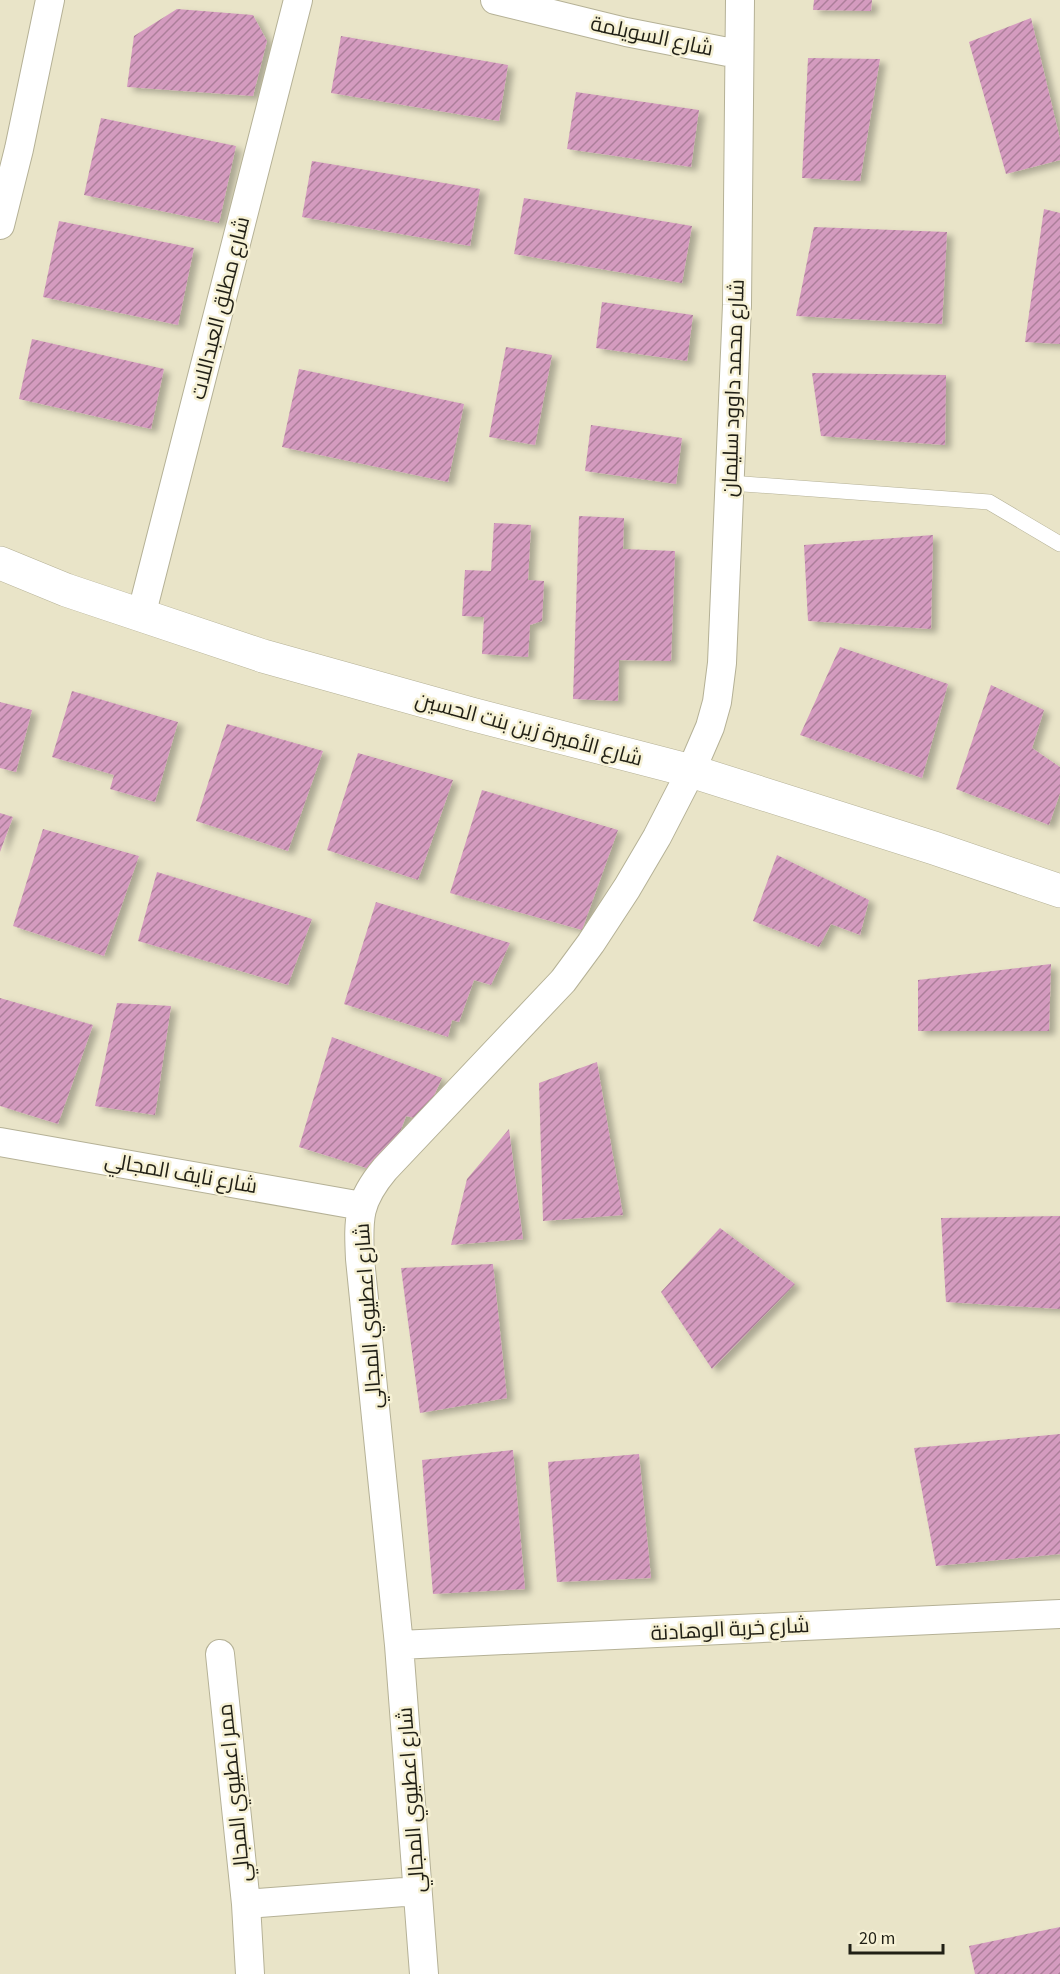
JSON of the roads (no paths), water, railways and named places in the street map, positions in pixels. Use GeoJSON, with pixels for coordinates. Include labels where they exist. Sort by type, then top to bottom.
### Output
{"type":"FeatureCollection","features":[{"type":"Feature","properties":{"kind":"street"},"geometry":{"type":"LineString","coordinates":[[0,225],[19,149],[50,0]]}},
{"type":"Feature","properties":{"kind":"street","name":"شارع مطلق العبداللات"},"geometry":{"type":"LineString","coordinates":[[141,615],[298,0]]}},
{"type":"Feature","properties":{"kind":"street","name":"شارع السويلمة"},"geometry":{"type":"LineString","coordinates":[[495,0],[626,32],[738,54]]}},
{"type":"Feature","properties":{"kind":"street","name":"شارع محمد داوود سليمان"},"geometry":{"type":"LineString","coordinates":[[691,771],[710,728],[717,702],[722,663],[737,294],[740,0]]}},
{"type":"Feature","properties":{"kind":"street","name":"شارع الأميرة زين بنت الحسين"},"geometry":{"type":"LineString","coordinates":[[0,563],[66,590],[286,662],[471,714],[691,771],[934,848],[1060,891]]}},
{"type":"Feature","properties":{"kind":"street","name":"شارع اعطيوي المجالي"},"geometry":{"type":"LineString","coordinates":[[424,1974],[399,1646],[360,1258],[359,1229],[362,1206],[371,1185],[385,1169],[563,981],[627,888],[657,837],[691,771]]}},
{"type":"Feature","properties":{"kind":"street","name":"شارع نايف المجالي"},"geometry":{"type":"LineString","coordinates":[[0,1142],[362,1206]]}},
{"type":"Feature","properties":{"kind":"street","name":"شارع خربة الوهادنة"},"geometry":{"type":"LineString","coordinates":[[399,1646],[1060,1614]]}},
{"type":"Feature","properties":{"kind":"street","name":"ممر اعطيوي المجالي"},"geometry":{"type":"LineString","coordinates":[[220,1654],[246,1904],[417,1892]]}},
{"type":"Feature","properties":{"kind":"street"},"geometry":{"type":"LineString","coordinates":[[246,1904],[250,1974]]}},
{"type":"Feature","properties":{"kind":"lane"},"geometry":{"type":"LineString","coordinates":[[730,483],[989,502],[1060,544]]}}]}
